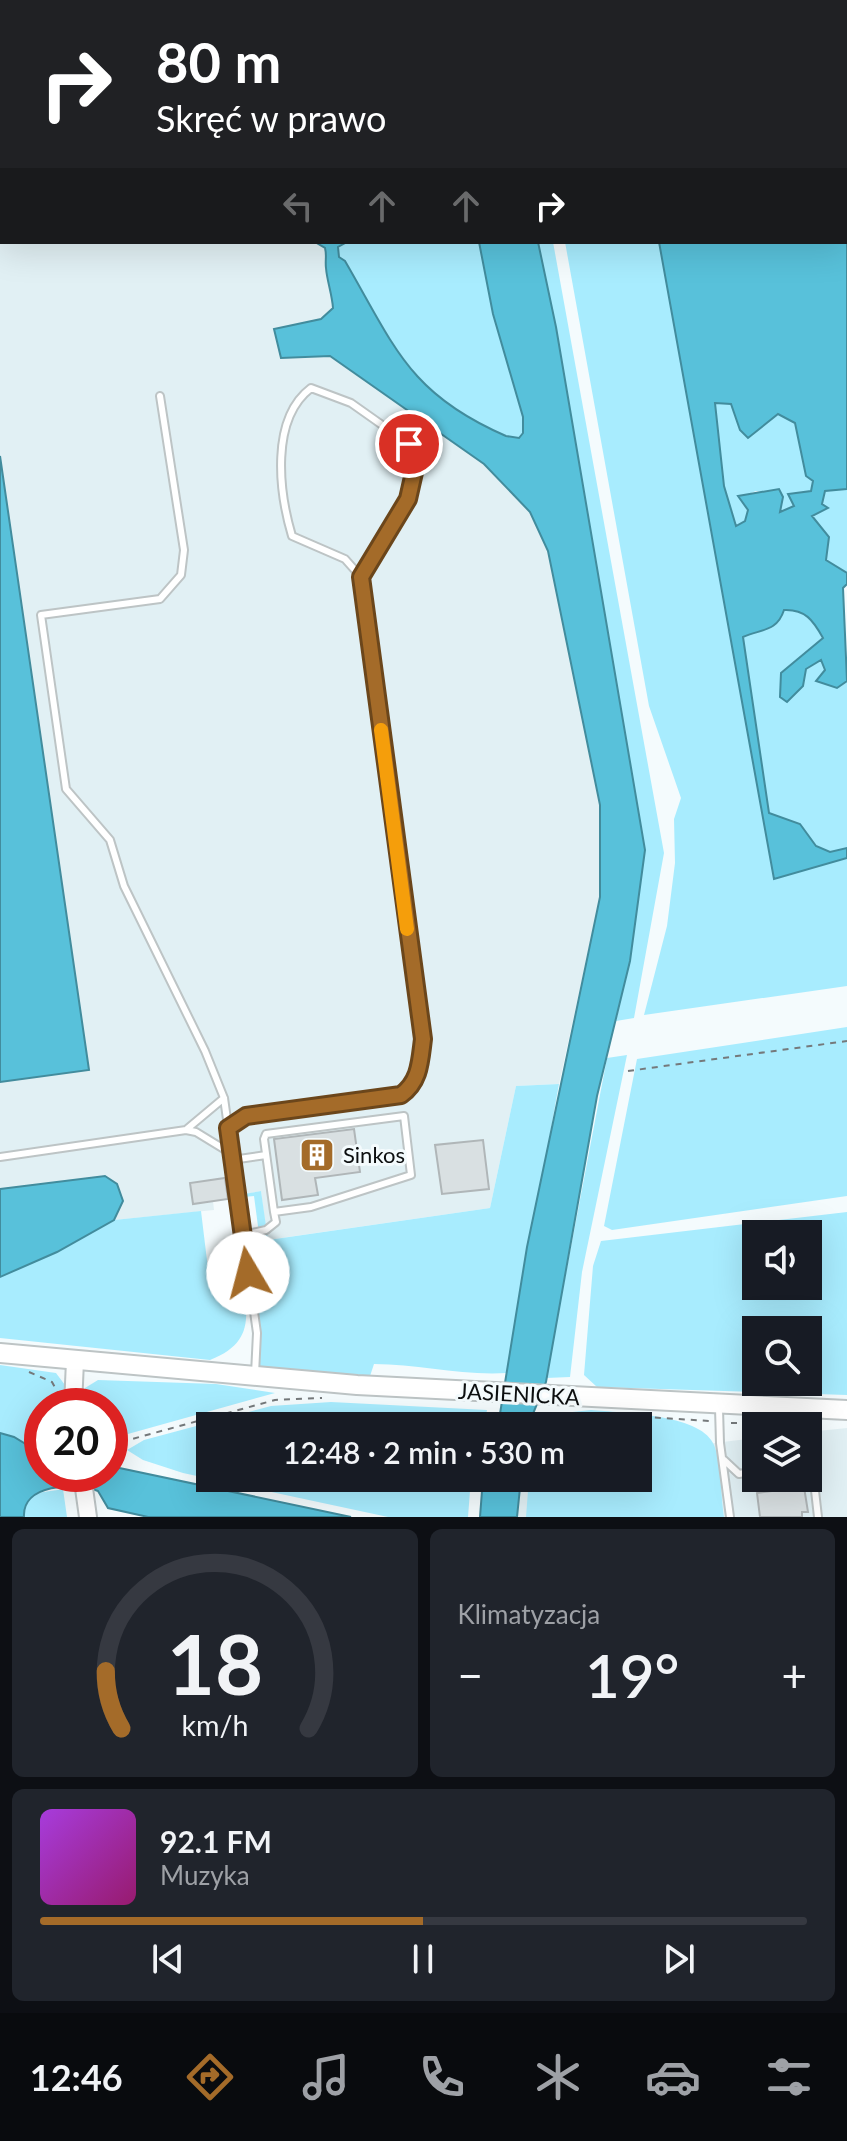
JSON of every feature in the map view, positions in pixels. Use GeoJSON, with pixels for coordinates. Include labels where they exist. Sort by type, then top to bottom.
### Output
{"type":"FeatureCollection","features":[{"type":"Feature","properties":{"kind":"main road","name":"JASIENICKA"},"geometry":{"type":"LineString","coordinates":[[0,1353],[74,1366],[178,1378],[247,1377]]}},
{"type":"Feature","properties":{"kind":"main road","name":"JASIENICKA"},"geometry":{"type":"LineString","coordinates":[[0,1361],[30,1366],[212,1373],[494,1392],[847,1410]]}},
{"type":"Feature","properties":{"kind":"street"},"geometry":{"type":"LineString","coordinates":[[69,1388],[74,1366]]}},
{"type":"Feature","properties":{"kind":"lane"},"geometry":{"type":"LineString","coordinates":[[228,1128],[246,1116],[401,1095],[413,1086],[420,1067],[423,1039],[361,577],[345,559],[292,536],[284,510],[281,474],[285,439],[297,399],[311,388],[351,403],[409,444],[415,468],[408,499],[361,577]]}},
{"type":"Feature","properties":{"kind":"lane"},"geometry":{"type":"LineString","coordinates":[[160,396],[184,550],[181,575],[160,599],[41,615],[66,789],[110,840],[124,886],[205,1051],[224,1098],[257,1333],[247,1377]]}},
{"type":"Feature","properties":{"kind":"lane"},"geometry":{"type":"LineString","coordinates":[[186,1130],[224,1098]]}},
{"type":"Feature","properties":{"kind":"lane"},"geometry":{"type":"LineString","coordinates":[[243,1235],[273,1226],[274,1212],[264,1139],[269,1133],[402,1114],[406,1120],[411,1175],[311,1207],[274,1212]]}},
{"type":"Feature","properties":{"kind":"lane"},"geometry":{"type":"LineString","coordinates":[[0,1157],[186,1130],[196,1132],[232,1157],[266,1155]]}},
{"type":"Feature","properties":{"kind":"lane"},"geometry":{"type":"LineString","coordinates":[[719,1404],[721,1457],[730,1517]]}},
{"type":"Feature","properties":{"kind":"lane"},"geometry":{"type":"LineString","coordinates":[[721,1457],[739,1474]]}},
{"type":"Feature","properties":{"kind":"lane"},"geometry":{"type":"LineString","coordinates":[[726,1491],[742,1473]]}},
{"type":"Feature","properties":{"kind":"lane"},"geometry":{"type":"LineString","coordinates":[[815,1492],[818,1517]]}},
{"type":"Feature","properties":{"kind":"path"},"geometry":{"type":"LineString","coordinates":[[628,1071],[847,1041]]}},
{"type":"Feature","properties":{"kind":"path"},"geometry":{"type":"LineString","coordinates":[[30,1366],[29,1372],[40,1374],[56,1388]]}},
{"type":"Feature","properties":{"kind":"path"},"geometry":{"type":"LineString","coordinates":[[128,1440],[275,1400],[309,1401]]}},
{"type":"Feature","properties":{"kind":"shaded area"},"geometry":{"type":"Polygon","coordinates":[[[0,244],[318,244],[325,248],[333,308],[321,319],[274,329],[304,358],[330,356],[484,464],[530,512],[548,551],[600,805],[600,897],[559,1084],[516,1086],[490,1208],[267,1240],[261,1191],[213,1201],[214,1210],[114,1220],[123,1201],[105,1176],[0,1189],[0,1082],[89,1069],[0,456],[0,244]]]}},
{"type":"Feature","properties":{"kind":"shaded area"},"geometry":{"type":"Polygon","coordinates":[[[318,244],[343,244],[338,247],[339,257],[345,261],[408,365],[447,403],[506,436],[519,438],[523,433],[523,417],[493,314],[479,244],[538,244],[556,327],[645,850],[630,961],[597,1096],[546,1382],[534,1412],[500,1412],[527,1247],[600,897],[600,805],[548,551],[530,512],[484,464],[330,356],[281,358],[274,329],[321,319],[333,308],[325,248],[318,244]]]}},
{"type":"Feature","properties":{"kind":"shaded area"},"geometry":{"type":"Polygon","coordinates":[[[343,244],[479,244],[493,314],[523,417],[523,433],[519,438],[487,429],[459,414],[413,371],[394,345],[345,261],[339,257],[338,247],[343,244]]]}},
{"type":"Feature","properties":{"kind":"shaded area"},"geometry":{"type":"Polygon","coordinates":[[[538,244],[553,244],[664,853],[634,1018],[616,1021],[630,961],[645,850],[538,244]]]}},
{"type":"Feature","properties":{"kind":"shaded area"},"geometry":{"type":"Polygon","coordinates":[[[565,244],[659,244],[774,878],[847,858],[847,986],[644,1015],[667,926],[675,863],[674,819],[681,798],[649,706],[565,244]]]}},
{"type":"Feature","properties":{"kind":"shaded area"},"geometry":{"type":"Polygon","coordinates":[[[659,244],[847,244],[847,489],[825,491],[822,504],[828,508],[812,516],[829,537],[826,560],[847,573],[847,584],[843,588],[847,681],[837,688],[816,681],[825,670],[821,660],[806,669],[803,686],[787,702],[780,697],[781,673],[823,638],[812,621],[798,611],[784,610],[773,626],[743,637],[769,813],[800,824],[816,846],[830,852],[847,848],[847,858],[774,879],[659,244]],[[715,403],[724,486],[736,526],[745,521],[748,510],[738,496],[779,489],[783,497],[780,512],[794,506],[788,494],[811,491],[813,481],[806,476],[795,423],[778,414],[748,438],[740,430],[731,404],[715,403]]]}},
{"type":"Feature","properties":{"kind":"shaded area"},"geometry":{"type":"Polygon","coordinates":[[[715,403],[731,404],[740,430],[778,414],[795,423],[806,476],[814,481],[811,491],[799,492],[795,503],[779,513],[767,493],[756,491],[746,495],[748,510],[745,521],[736,526],[724,486],[715,403]]]}},
{"type":"Feature","properties":{"kind":"shaded area"},"geometry":{"type":"Polygon","coordinates":[[[0,456],[89,1070],[0,1082],[0,456]]]}},
{"type":"Feature","properties":{"kind":"shaded area"},"geometry":{"type":"Polygon","coordinates":[[[847,489],[847,573],[826,560],[812,516],[827,509],[822,505],[825,491],[847,489]]]}},
{"type":"Feature","properties":{"kind":"shaded area"},"geometry":{"type":"Polygon","coordinates":[[[783,609],[797,611],[807,617],[823,638],[782,673],[803,686],[806,670],[821,660],[825,670],[816,681],[847,681],[847,848],[830,852],[816,846],[799,824],[769,813],[742,636],[762,630],[783,609]]]}},
{"type":"Feature","properties":{"kind":"shaded area"},"geometry":{"type":"Polygon","coordinates":[[[847,1027],[847,1196],[612,1230],[604,1226],[637,1059],[847,1027]]]}},
{"type":"Feature","properties":{"kind":"shaded area"},"geometry":{"type":"Polygon","coordinates":[[[627,1055],[582,1272],[570,1377],[546,1378],[607,1058],[627,1055]]]}},
{"type":"Feature","properties":{"kind":"shaded area"},"geometry":{"type":"Polygon","coordinates":[[[559,1084],[507,1373],[374,1364],[370,1376],[256,1367],[257,1333],[246,1253],[261,1249],[254,1196],[244,1197],[244,1194],[261,1191],[268,1240],[490,1208],[516,1086],[559,1084]]]}},
{"type":"Feature","properties":{"kind":"shaded area"},"geometry":{"type":"Polygon","coordinates":[[[105,1176],[117,1184],[123,1201],[114,1220],[57,1252],[0,1277],[0,1189],[105,1176]]]}},
{"type":"Feature","properties":{"kind":"shaded area"},"geometry":{"type":"Polygon","coordinates":[[[201,1211],[209,1277],[242,1274],[245,1325],[235,1345],[225,1353],[210,1360],[0,1338],[0,1277],[57,1252],[114,1220],[201,1211]]]}},
{"type":"Feature","properties":{"kind":"shaded area"},"geometry":{"type":"Polygon","coordinates":[[[847,1212],[847,1395],[822,1394],[822,1316],[742,1316],[742,1392],[597,1387],[584,1375],[593,1266],[601,1241],[742,1224],[742,1300],[822,1300],[822,1220],[779,1220],[847,1212]]]}},
{"type":"Feature","properties":{"kind":"shaded area"},"geometry":{"type":"Polygon","coordinates":[[[0,1365],[56,1373],[65,1388],[24,1388],[24,1443],[0,1433],[0,1365]]]}},
{"type":"Feature","properties":{"kind":"shaded area"},"geometry":{"type":"Polygon","coordinates":[[[98,1380],[216,1384],[275,1393],[207,1412],[196,1412],[196,1415],[128,1434],[128,1388],[85,1388],[98,1380]]]}},
{"type":"Feature","properties":{"kind":"shaded area"},"geometry":{"type":"Polygon","coordinates":[[[331,1402],[487,1410],[249,1412],[271,1406],[331,1402]]]}},
{"type":"Feature","properties":{"kind":"shaded area"},"geometry":{"type":"Polygon","coordinates":[[[591,1410],[615,1412],[573,1412],[591,1410]]]}},
{"type":"Feature","properties":{"kind":"shaded area"},"geometry":{"type":"Polygon","coordinates":[[[652,1416],[692,1426],[705,1433],[713,1443],[718,1458],[724,1517],[526,1517],[528,1492],[652,1492],[652,1416]]]}},
{"type":"Feature","properties":{"kind":"shaded area"},"geometry":{"type":"Polygon","coordinates":[[[196,1426],[196,1476],[143,1460],[128,1451],[144,1440],[196,1426]]]}},
{"type":"Feature","properties":{"kind":"shaded area"},"geometry":{"type":"Polygon","coordinates":[[[847,1428],[847,1517],[517,1517],[520,1492],[652,1492],[652,1472],[714,1443],[742,1440],[742,1492],[822,1492],[822,1431],[847,1428]]]}},
{"type":"Feature","properties":{"kind":"shaded area"},"geometry":{"type":"Polygon","coordinates":[[[0,1433],[24,1443],[24,1492],[40,1492],[31,1498],[24,1517],[0,1517],[0,1433]]]}},
{"type":"Feature","properties":{"kind":"shaded area"},"geometry":{"type":"Polygon","coordinates":[[[128,1470],[196,1484],[196,1492],[233,1492],[351,1517],[148,1517],[108,1508],[99,1492],[128,1492],[128,1470]]]}},
{"type":"Feature","properties":{"kind":"shaded area"},"geometry":{"type":"Polygon","coordinates":[[[63,1492],[67,1517],[24,1517],[26,1502],[35,1494],[63,1492]]]}},
{"type":"Feature","properties":{"kind":"shaded area"},"geometry":{"type":"Polygon","coordinates":[[[272,1492],[470,1492],[468,1517],[388,1517],[272,1492]]]}},
{"type":"Feature","properties":{"kind":"shaded area"},"geometry":{"type":"Polygon","coordinates":[[[482,1492],[520,1492],[517,1517],[480,1517],[482,1492]]]}},
{"type":"Feature","properties":{"kind":"building","name":"Sinkos"},"geometry":{"type":"Polygon","coordinates":[[[354,1129],[360,1172],[315,1178],[318,1195],[282,1200],[274,1139],[354,1129]]]}},
{"type":"Feature","properties":{"kind":"building"},"geometry":{"type":"Polygon","coordinates":[[[483,1140],[489,1189],[442,1194],[435,1145],[483,1140]]]}},
{"type":"Feature","properties":{"kind":"building"},"geometry":{"type":"Polygon","coordinates":[[[225,1178],[228,1199],[193,1204],[190,1183],[225,1178]]]}},
{"type":"Feature","properties":{"kind":"building"},"geometry":{"type":"Polygon","coordinates":[[[805,1492],[808,1512],[802,1512],[802,1517],[760,1517],[757,1493],[805,1492]]]}},
{"type":"Feature","properties":{"kind":"slow traffic"},"geometry":{"type":"LineString","coordinates":[[381,730],[407,929]]}},
{"type":"Feature","properties":{"kind":"place","name":"Sinkos"},"geometry":{"type":"Point","coordinates":[317,1155]}},
{"type":"Feature","properties":{"kind":"route"},"geometry":{"type":"LineString","coordinates":[[248,1273],[228,1128],[246,1116],[401,1095],[413,1086],[420,1067],[423,1039],[361,577],[408,499],[415,468],[409,444]]}}]}
